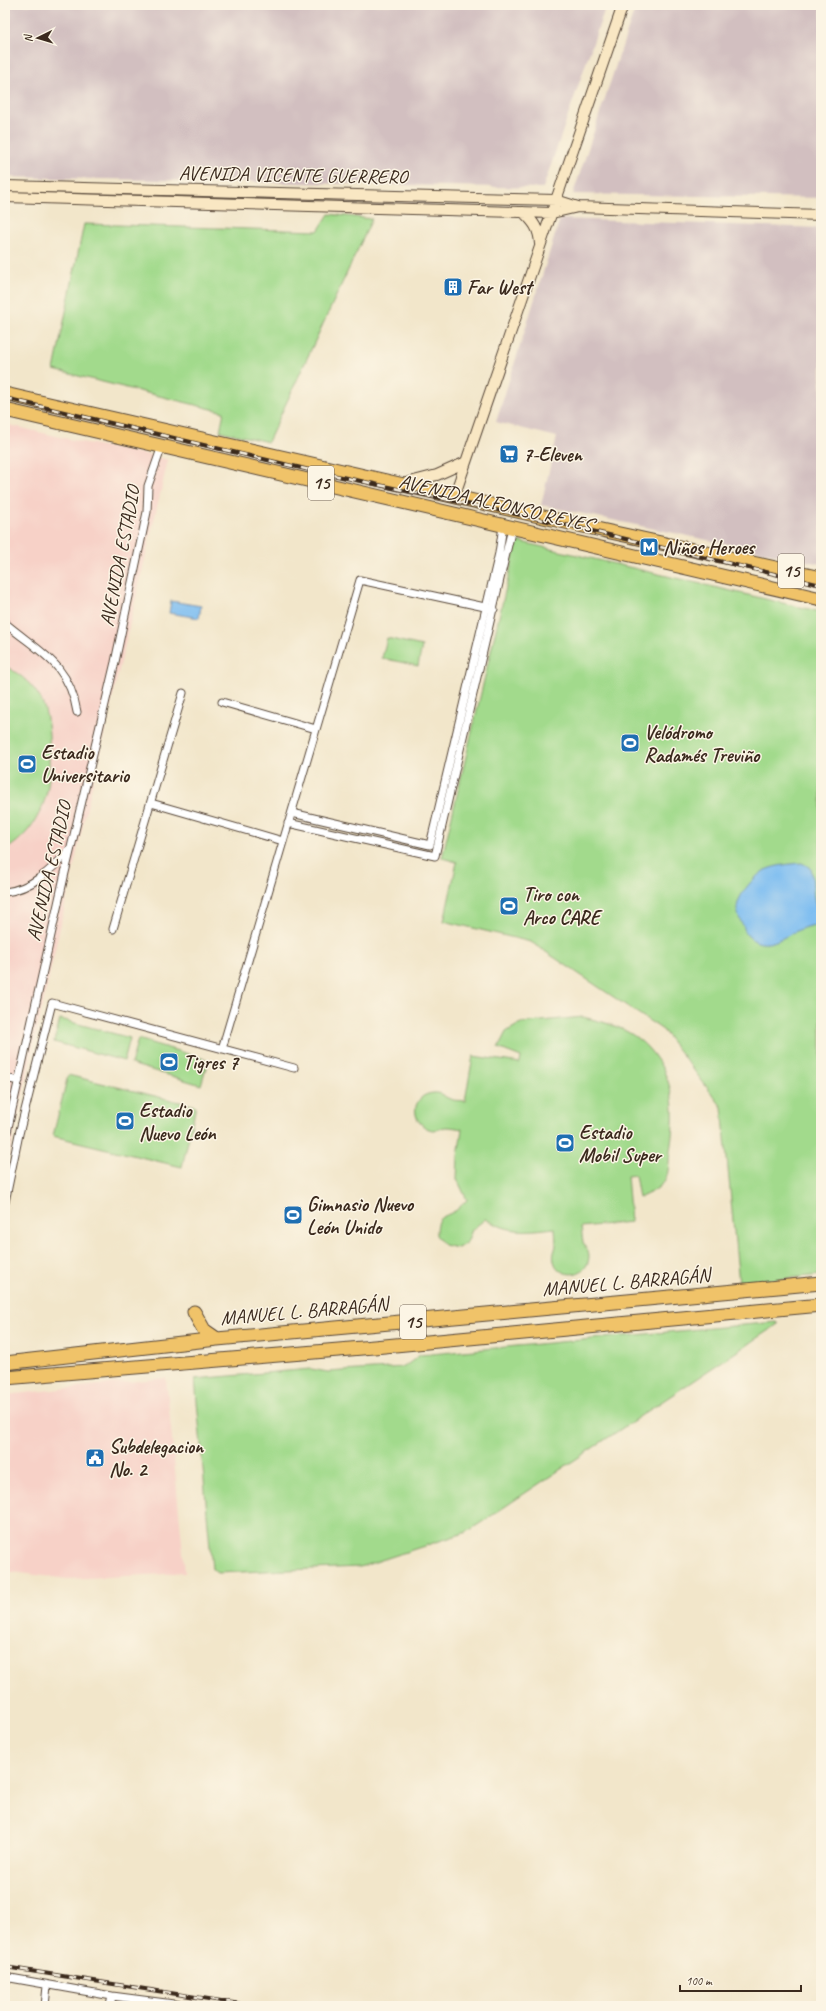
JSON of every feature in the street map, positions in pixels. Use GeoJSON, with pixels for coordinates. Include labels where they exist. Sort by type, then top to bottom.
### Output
{"type":"FeatureCollection","features":[{"type":"Feature","properties":{"kind":"highway","name":"15"},"geometry":{"type":"LineString","coordinates":[[5,394],[102,416]]}},
{"type":"Feature","properties":{"kind":"highway","name":"15"},"geometry":{"type":"LineString","coordinates":[[5,410],[162,446]]}},
{"type":"Feature","properties":{"kind":"highway"},"geometry":{"type":"LineString","coordinates":[[39,418],[102,416]]}},
{"type":"Feature","properties":{"kind":"highway","name":"AVENIDA ALFONSO REYES"},"geometry":{"type":"LineString","coordinates":[[102,416],[454,497],[821,578]]}},
{"type":"Feature","properties":{"kind":"highway","name":"AVENIDA ALFONSO REYES"},"geometry":{"type":"LineString","coordinates":[[162,446],[821,599]]}},
{"type":"Feature","properties":{"kind":"highway"},"geometry":{"type":"LineString","coordinates":[[435,492],[480,520]]}},
{"type":"Feature","properties":{"kind":"highway"},"geometry":{"type":"LineString","coordinates":[[761,565],[789,591]]}},
{"type":"Feature","properties":{"kind":"highway","name":"MANUEL L. BARRAGÁN"},"geometry":{"type":"LineString","coordinates":[[5,1363],[217,1339],[265,1336],[821,1283]]}},
{"type":"Feature","properties":{"kind":"highway","name":"MANUEL L. BARRAGÁN"},"geometry":{"type":"LineString","coordinates":[[5,1378],[366,1348],[821,1305]]}},
{"type":"Feature","properties":{"kind":"highway"},"geometry":{"type":"LineString","coordinates":[[194,1312],[204,1330],[217,1339]]}},
{"type":"Feature","properties":{"kind":"highway"},"geometry":{"type":"LineString","coordinates":[[111,1352],[128,1355],[231,1346],[265,1336]]}},
{"type":"Feature","properties":{"kind":"main road"},"geometry":{"type":"LineString","coordinates":[[454,497],[623,5]]}},
{"type":"Feature","properties":{"kind":"main road","name":"AVENIDA VICENTE GUERRERO"},"geometry":{"type":"LineString","coordinates":[[5,186],[556,200],[578,208]]}},
{"type":"Feature","properties":{"kind":"main road","name":"AVENIDA VICENTE GUERRERO"},"geometry":{"type":"LineString","coordinates":[[5,197],[552,213],[578,208],[821,215]]}},
{"type":"Feature","properties":{"kind":"main road"},"geometry":{"type":"LineString","coordinates":[[523,212],[534,222],[538,231],[540,248]]}},
{"type":"Feature","properties":{"kind":"main road"},"geometry":{"type":"LineString","coordinates":[[402,484],[437,476],[466,462]]}},
{"type":"Feature","properties":{"kind":"street","name":"AVENIDA ESTADIO"},"geometry":{"type":"LineString","coordinates":[[5,1141],[70,850],[117,655],[147,512],[148,486],[162,446]]}},
{"type":"Feature","properties":{"kind":"street"},"geometry":{"type":"LineString","coordinates":[[292,813],[430,845],[486,608],[508,527]]}},
{"type":"Feature","properties":{"kind":"street"},"geometry":{"type":"LineString","coordinates":[[288,823],[435,856],[494,609],[508,527]]}},
{"type":"Feature","properties":{"kind":"street"},"geometry":{"type":"LineString","coordinates":[[222,1049],[360,580],[494,609]]}},
{"type":"Feature","properties":{"kind":"street"},"geometry":{"type":"LineString","coordinates":[[5,623],[46,654],[58,667],[73,692],[78,712]]}},
{"type":"Feature","properties":{"kind":"street"},"geometry":{"type":"LineString","coordinates":[[472,666],[480,668]]}},
{"type":"Feature","properties":{"kind":"street"},"geometry":{"type":"LineString","coordinates":[[114,929],[183,693]]}},
{"type":"Feature","properties":{"kind":"street"},"geometry":{"type":"LineString","coordinates":[[222,702],[316,728]]}},
{"type":"Feature","properties":{"kind":"street"},"geometry":{"type":"LineString","coordinates":[[151,803],[283,841]]}},
{"type":"Feature","properties":{"kind":"street"},"geometry":{"type":"LineString","coordinates":[[5,892],[18,890],[36,880],[54,866],[70,850]]}},
{"type":"Feature","properties":{"kind":"street"},"geometry":{"type":"LineString","coordinates":[[5,1202],[19,1134],[52,1003],[294,1068]]}},
{"type":"Feature","properties":{"kind":"street"},"geometry":{"type":"LineString","coordinates":[[5,1078],[19,1081]]}},
{"type":"Feature","properties":{"kind":"street"},"geometry":{"type":"LineString","coordinates":[[5,1977],[47,1986],[189,2006]]}},
{"type":"Feature","properties":{"kind":"street"},"geometry":{"type":"LineString","coordinates":[[45,2006],[47,1986]]}},
{"type":"Feature","properties":{"kind":"street"},"geometry":{"type":"LineString","coordinates":[[110,2006],[112,1996]]}},
{"type":"Feature","properties":{"kind":"shaded area"},"geometry":{"type":"Polygon","coordinates":[[[5,5],[606,5],[543,188],[5,177],[5,5]]]}},
{"type":"Feature","properties":{"kind":"shaded area"},"geometry":{"type":"Polygon","coordinates":[[[636,5],[821,5],[821,198],[573,194],[636,5]]]}},
{"type":"Feature","properties":{"kind":"shaded area"},"geometry":{"type":"Polygon","coordinates":[[[560,219],[821,228],[821,564],[541,505],[557,437],[496,422],[560,219]]]}},
{"type":"Feature","properties":{"kind":"shaded area"},"geometry":{"type":"Polygon","coordinates":[[[5,424],[168,460],[87,807],[5,1173],[5,424]]]}},
{"type":"Feature","properties":{"kind":"shaded area"},"geometry":{"type":"Polygon","coordinates":[[[166,1378],[185,1573],[67,1579],[5,1571],[5,1395],[166,1378]]]}},
{"type":"Feature","properties":{"kind":"green space"},"geometry":{"type":"Polygon","coordinates":[[[329,214],[372,219],[268,442],[220,431],[224,412],[54,370],[84,224],[318,231],[329,214]]]}},
{"type":"Feature","properties":{"kind":"green space"},"geometry":{"type":"Polygon","coordinates":[[[517,541],[821,612],[821,1275],[739,1283],[722,1107],[663,1030],[531,942],[444,921],[457,862],[442,858],[517,541]]]}},
{"type":"Feature","properties":{"kind":"green space"},"geometry":{"type":"Polygon","coordinates":[[[387,638],[422,646],[418,666],[382,658],[387,638]]]}},
{"type":"Feature","properties":{"kind":"green space","name":"Estadio Universitario"},"geometry":{"type":"Polygon","coordinates":[[[5,666],[17,673],[32,687],[43,704],[49,730],[49,782],[43,805],[34,823],[21,838],[5,850],[5,666]]]}},
{"type":"Feature","properties":{"kind":"green space","name":"Estadio Mobil Super"},"geometry":{"type":"Polygon","coordinates":[[[583,1017],[618,1027],[634,1036],[648,1048],[664,1072],[672,1096],[673,1123],[667,1175],[664,1182],[654,1190],[639,1198],[635,1175],[627,1176],[631,1222],[581,1227],[583,1242],[588,1251],[589,1259],[585,1267],[576,1273],[565,1273],[556,1267],[554,1261],[556,1244],[555,1228],[535,1230],[511,1229],[485,1219],[472,1230],[467,1242],[458,1248],[444,1245],[436,1235],[438,1221],[440,1218],[456,1210],[467,1200],[457,1179],[458,1156],[462,1129],[447,1127],[431,1130],[423,1126],[416,1115],[417,1103],[420,1098],[436,1093],[452,1100],[465,1101],[473,1056],[520,1063],[521,1057],[498,1048],[506,1032],[521,1023],[583,1017]]]}},
{"type":"Feature","properties":{"kind":"green space","name":"Tigres 7"},"geometry":{"type":"Polygon","coordinates":[[[60,1019],[130,1038],[124,1061],[54,1042],[60,1019]]]}},
{"type":"Feature","properties":{"kind":"green space","name":"Tigres 7"},"geometry":{"type":"Polygon","coordinates":[[[138,1039],[208,1060],[201,1085],[131,1064],[138,1039]]]}},
{"type":"Feature","properties":{"kind":"green space","name":"Estadio Nuevo León"},"geometry":{"type":"Polygon","coordinates":[[[68,1075],[196,1106],[182,1167],[53,1136],[68,1075]]]}},
{"type":"Feature","properties":{"kind":"green space"},"geometry":{"type":"Polygon","coordinates":[[[776,1322],[778,1324],[467,1532],[360,1567],[217,1573],[212,1569],[195,1379],[311,1369],[328,1372],[404,1367],[420,1355],[776,1322]]]}},
{"type":"Feature","properties":{"kind":"water"},"geometry":{"type":"Polygon","coordinates":[[[171,601],[201,606],[199,618],[169,613],[171,601]]]}},
{"type":"Feature","properties":{"kind":"water"},"geometry":{"type":"Polygon","coordinates":[[[802,863],[811,868],[814,899],[820,915],[821,926],[802,928],[774,942],[756,942],[747,935],[738,913],[738,904],[743,892],[756,877],[769,868],[802,863]]]}},
{"type":"Feature","properties":{"kind":"railway"},"geometry":{"type":"LineString","coordinates":[[5,398],[314,471],[571,526],[821,585]]}},
{"type":"Feature","properties":{"kind":"railway"},"geometry":{"type":"LineString","coordinates":[[5,1967],[253,2006]]}},
{"type":"Feature","properties":{"kind":"place","name":"Far West"},"geometry":{"type":"Point","coordinates":[453,287]}},
{"type":"Feature","properties":{"kind":"place","name":"7-Eleven"},"geometry":{"type":"Point","coordinates":[509,454]}},
{"type":"Feature","properties":{"kind":"place","name":"Niños Heroes"},"geometry":{"type":"Point","coordinates":[649,547]}},
{"type":"Feature","properties":{"kind":"place","name":"Velódromo Radamés Treviño"},"geometry":{"type":"Point","coordinates":[630,743]}},
{"type":"Feature","properties":{"kind":"place","name":"Estadio Universitario"},"geometry":{"type":"Point","coordinates":[27,764]}},
{"type":"Feature","properties":{"kind":"place","name":"Tiro con Arco CARE"},"geometry":{"type":"Point","coordinates":[509,906]}},
{"type":"Feature","properties":{"kind":"place","name":"Tigres 7"},"geometry":{"type":"Point","coordinates":[169,1062]}},
{"type":"Feature","properties":{"kind":"place","name":"Estadio Nuevo León"},"geometry":{"type":"Point","coordinates":[125,1121]}},
{"type":"Feature","properties":{"kind":"place","name":"Estadio Mobil Super"},"geometry":{"type":"Point","coordinates":[565,1143]}},
{"type":"Feature","properties":{"kind":"place","name":"Gimnasio Nuevo León Unido"},"geometry":{"type":"Point","coordinates":[293,1215]}},
{"type":"Feature","properties":{"kind":"place","name":"Subdelegacion No. 2"},"geometry":{"type":"Point","coordinates":[95,1458]}}]}
